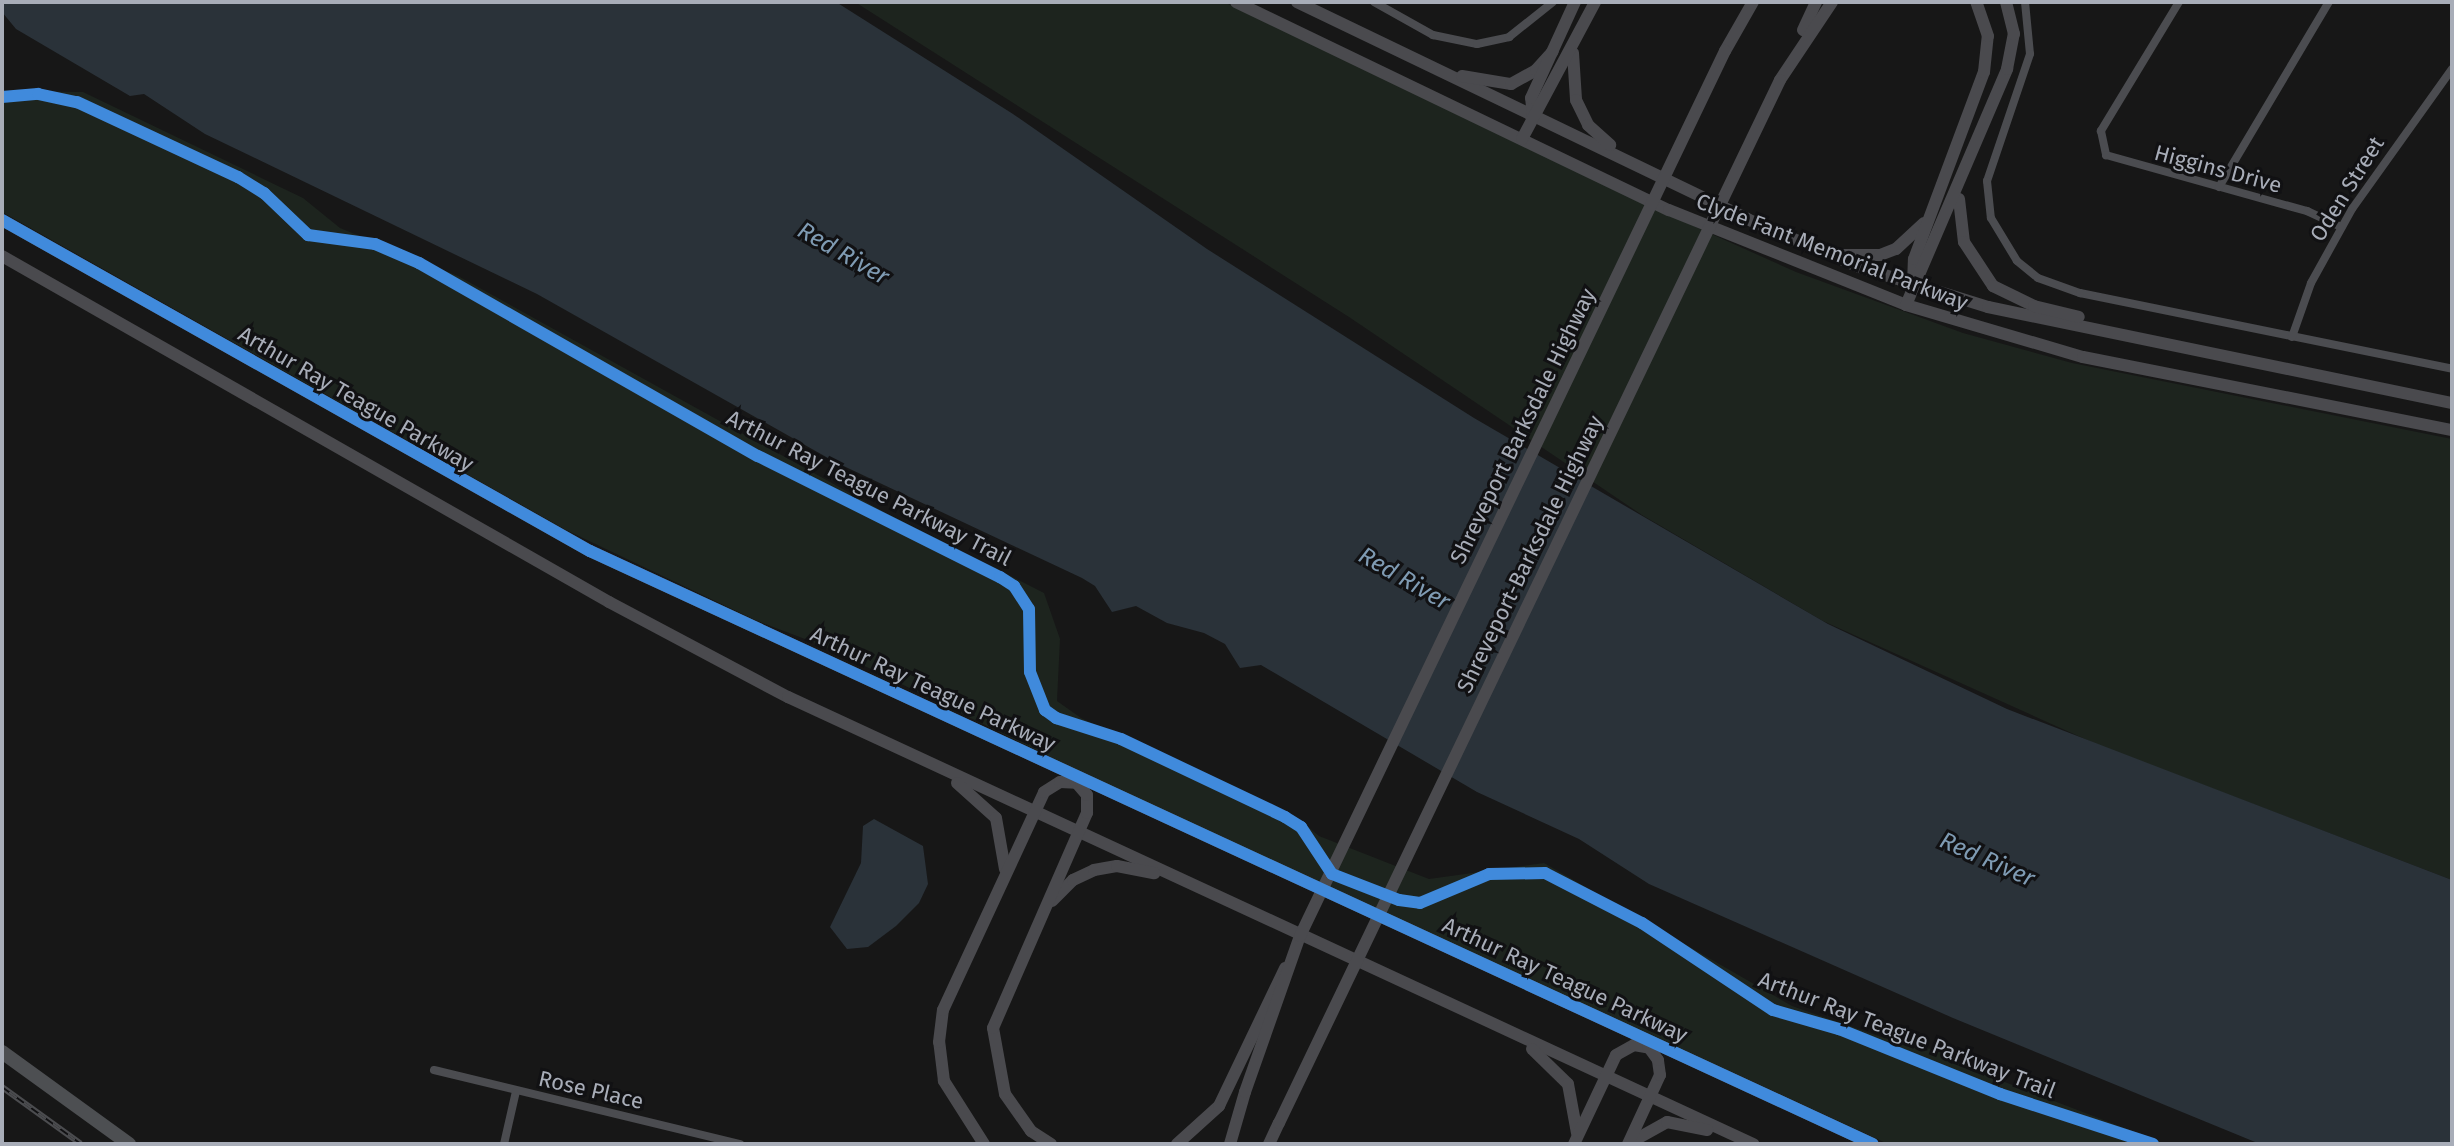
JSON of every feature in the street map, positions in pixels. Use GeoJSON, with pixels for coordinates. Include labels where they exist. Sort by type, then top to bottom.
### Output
{"type":"FeatureCollection","features":[{"type":"Feature","properties":{"kind":"main road","name":"Clyde Fant Memorial Parkway"},"geometry":{"type":"LineString","coordinates":[[1236,2],[1752,247],[1906,305],[2083,357],[2452,430]]}},
{"type":"Feature","properties":{"kind":"main road","name":"Clyde Fant Memorial Parkway"},"geometry":{"type":"LineString","coordinates":[[1297,2],[1432,70],[1816,250],[1913,285],[1988,307],[2175,343],[2452,403]]}},
{"type":"Feature","properties":{"kind":"main road"},"geometry":{"type":"LineString","coordinates":[[1533,116],[1531,98],[1575,2]]}},
{"type":"Feature","properties":{"kind":"main road"},"geometry":{"type":"LineString","coordinates":[[1522,139],[1595,2]]}},
{"type":"Feature","properties":{"kind":"main road","name":"Shreveport Barksdale Highway"},"geometry":{"type":"LineString","coordinates":[[1230,1144],[1300,936],[1750,2]]}},
{"type":"Feature","properties":{"kind":"main road","name":"Shreveport-Barksdale Highway"},"geometry":{"type":"LineString","coordinates":[[1273,1137],[1816,2]]}},
{"type":"Feature","properties":{"kind":"main road"},"geometry":{"type":"LineString","coordinates":[[1780,80],[1832,2]]}},
{"type":"Feature","properties":{"kind":"main road"},"geometry":{"type":"LineString","coordinates":[[1913,285],[1914,259],[1984,72],[1988,36],[1976,2]]}},
{"type":"Feature","properties":{"kind":"main road"},"geometry":{"type":"LineString","coordinates":[[1906,305],[1913,285],[1927,265],[2012,54],[2012,23],[2006,2]]}},
{"type":"Feature","properties":{"kind":"main road"},"geometry":{"type":"LineString","coordinates":[[1573,46],[1572,86],[1588,125],[1646,168]]}},
{"type":"Feature","properties":{"kind":"main road"},"geometry":{"type":"LineString","coordinates":[[1432,70],[1488,84],[1511,84],[1536,70],[1553,51]]}},
{"type":"Feature","properties":{"kind":"main road"},"geometry":{"type":"LineString","coordinates":[[1962,181],[1960,229],[1970,257],[1993,286],[2034,306],[2175,343]]}},
{"type":"Feature","properties":{"kind":"main road"},"geometry":{"type":"LineString","coordinates":[[1816,250],[1880,255],[1911,239],[1929,217]]}},
{"type":"Feature","properties":{"kind":"main road","name":"Arthur Ray Teague Parkway"},"geometry":{"type":"LineString","coordinates":[[2,220],[590,551],[1873,1144]]}},
{"type":"Feature","properties":{"kind":"main road"},"geometry":{"type":"LineString","coordinates":[[2,256],[654,627],[910,754],[1753,1144]]}},
{"type":"Feature","properties":{"kind":"main road"},"geometry":{"type":"LineString","coordinates":[[910,754],[972,793],[993,812],[1004,842],[1004,880]]}},
{"type":"Feature","properties":{"kind":"main road"},"geometry":{"type":"LineString","coordinates":[[1051,1144],[1017,1115],[993,1049],[998,1007],[1089,804],[1076,782],[1059,769]]}},
{"type":"Feature","properties":{"kind":"main road"},"geometry":{"type":"LineString","coordinates":[[984,1144],[944,1081],[940,1027],[949,994],[1035,812],[1051,786],[1076,782],[1099,787]]}},
{"type":"Feature","properties":{"kind":"main road"},"geometry":{"type":"LineString","coordinates":[[1036,927],[1062,889],[1094,870],[1123,866],[1181,879]]}},
{"type":"Feature","properties":{"kind":"main road"},"geometry":{"type":"LineString","coordinates":[[1177,1144],[1209,1118],[1229,1088],[1300,936]]}},
{"type":"Feature","properties":{"kind":"main road"},"geometry":{"type":"LineString","coordinates":[[1496,1025],[1561,1073],[1574,1100],[1576,1141]]}},
{"type":"Feature","properties":{"kind":"main road"},"geometry":{"type":"LineString","coordinates":[[1630,1144],[1660,1071],[1651,1048],[1634,1034]]}},
{"type":"Feature","properties":{"kind":"main road"},"geometry":{"type":"LineString","coordinates":[[1576,1141],[1606,1075],[1622,1049],[1651,1048],[1675,1053]]}},
{"type":"Feature","properties":{"kind":"main road"},"geometry":{"type":"LineString","coordinates":[[2,1052],[129,1144]]}},
{"type":"Feature","properties":{"kind":"main road"},"geometry":{"type":"LineString","coordinates":[[1630,1144],[1647,1129],[1672,1121],[1744,1144]]}},
{"type":"Feature","properties":{"kind":"street"},"geometry":{"type":"LineString","coordinates":[[1374,2],[1447,40],[1489,42],[1521,30],[1553,2]]}},
{"type":"Feature","properties":{"kind":"street"},"geometry":{"type":"LineString","coordinates":[[2025,2],[2030,54],[1987,181],[1991,218],[2005,247],[2031,273],[2059,287],[2452,369]]}},
{"type":"Feature","properties":{"kind":"street","name":"Higgins Drive"},"geometry":{"type":"LineString","coordinates":[[2179,2],[2100,134],[2101,147],[2112,160],[2307,211],[2342,227]]}},
{"type":"Feature","properties":{"kind":"street"},"geometry":{"type":"LineString","coordinates":[[2219,187],[2329,2]]}},
{"type":"Feature","properties":{"kind":"street","name":"Oden Street"},"geometry":{"type":"LineString","coordinates":[[2292,337],[2311,283],[2342,227],[2452,69]]}},
{"type":"Feature","properties":{"kind":"street","name":"Rose Place"},"geometry":{"type":"LineString","coordinates":[[434,1070],[740,1144]]}},
{"type":"Feature","properties":{"kind":"street"},"geometry":{"type":"LineString","coordinates":[[504,1144],[516,1091]]}},
{"type":"Feature","properties":{"kind":"shaded area"},"geometry":{"type":"Polygon","coordinates":[[[855,2],[1224,2],[1638,201],[1796,272],[1963,333],[2072,363],[2452,439],[2452,880],[2096,744],[1823,621],[1642,515],[1349,317],[855,2]]]}},
{"type":"Feature","properties":{"kind":"shaded area"},"geometry":{"type":"Polygon","coordinates":[[[2,91],[83,92],[303,198],[340,228],[458,276],[886,513],[1044,593],[1060,639],[1057,701],[1081,718],[1299,819],[1319,836],[1429,879],[1544,863],[1792,1006],[1913,1048],[1941,1049],[1963,1066],[2166,1144],[1888,1144],[1087,775],[826,647],[755,620],[566,530],[2,212],[2,91]]]}},
{"type":"Feature","properties":{"kind":"water","name":"Red River"},"geometry":{"type":"Polygon","coordinates":[[[2,2],[836,2],[1013,114],[1207,249],[1474,418],[1828,624],[2007,709],[2452,880],[2452,1144],[2260,1144],[1953,1018],[1649,884],[1579,839],[1477,792],[1261,665],[1240,668],[1225,644],[1204,633],[1167,623],[1136,606],[1112,612],[1095,586],[1082,578],[835,462],[537,294],[205,134],[144,94],[130,96],[16,29],[2,12],[2,2]]]}},
{"type":"Feature","properties":{"kind":"water"},"geometry":{"type":"Polygon","coordinates":[[[874,819],[923,846],[928,884],[919,903],[896,926],[868,947],[847,949],[830,927],[861,863],[863,826],[874,819]]]}},
{"type":"Feature","properties":{"kind":"railway"},"geometry":{"type":"LineString","coordinates":[[2,1087],[81,1144]]}},
{"type":"Feature","properties":{"kind":"cycle path","name":"Arthur Ray Teague Parkway Trail"},"geometry":{"type":"LineString","coordinates":[[2,97],[38,94],[77,102],[238,177],[264,193],[308,235],[375,244],[419,263],[758,456],[1000,577],[1014,586],[1029,609],[1030,672],[1045,710],[1056,718],[1121,739],[1285,817],[1301,827],[1332,874],[1399,900],[1420,903],[1489,874],[1545,873],[1642,923],[1773,1010],[1839,1029],[2000,1094],[2153,1144]]}},
{"type":"Feature","properties":{"kind":"cycle path"},"geometry":{"type":"LineString","coordinates":[[2,220],[590,551],[1873,1144]]}}]}
